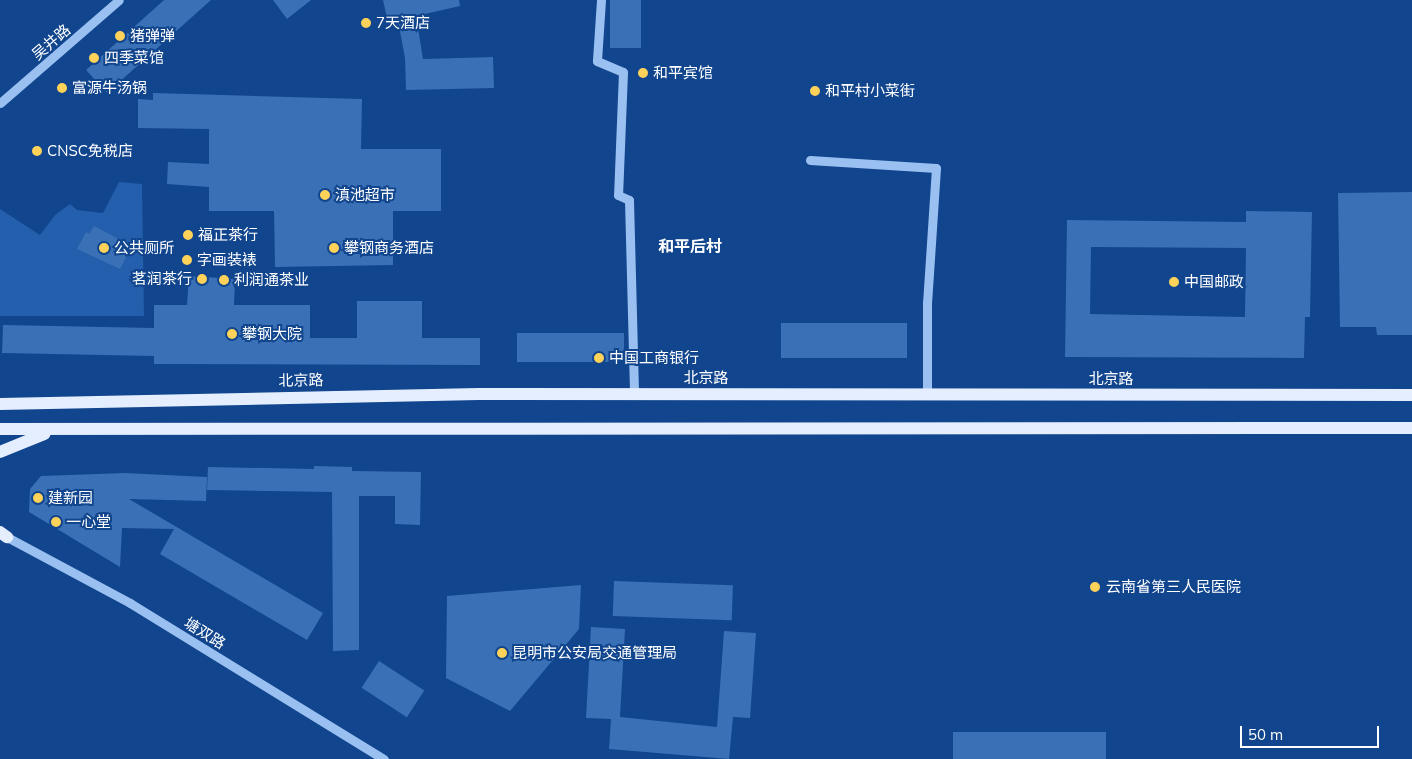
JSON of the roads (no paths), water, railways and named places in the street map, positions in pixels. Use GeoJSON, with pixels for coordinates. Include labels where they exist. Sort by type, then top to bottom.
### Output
{"type":"FeatureCollection","features":[{"type":"Feature","properties":{"kind":"main road","name":"北京路"},"geometry":{"type":"LineString","coordinates":[[0,404],[316,396],[1412,395]]}},
{"type":"Feature","properties":{"kind":"main road"},"geometry":{"type":"LineString","coordinates":[[0,429],[1412,428]]}},
{"type":"Feature","properties":{"kind":"main road"},"geometry":{"type":"LineString","coordinates":[[0,452],[32,437],[61,430]]}},
{"type":"Feature","properties":{"kind":"street","name":"吴井路"},"geometry":{"type":"LineString","coordinates":[[0,103],[119,0]]}},
{"type":"Feature","properties":{"kind":"street"},"geometry":{"type":"LineString","coordinates":[[601,0],[597,61],[623,72],[618,196],[629,200],[634,395]]}},
{"type":"Feature","properties":{"kind":"street"},"geometry":{"type":"LineString","coordinates":[[810,160],[936,168],[927,303],[927,395]]}},
{"type":"Feature","properties":{"kind":"street","name":"塘双路"},"geometry":{"type":"LineString","coordinates":[[2,534],[130,603],[384,759]]}},
{"type":"Feature","properties":{"kind":"place","name":"7天酒店"},"geometry":{"type":"Point","coordinates":[366,23]}},
{"type":"Feature","properties":{"kind":"place","name":"猪弹弹"},"geometry":{"type":"Point","coordinates":[120,36]}},
{"type":"Feature","properties":{"kind":"place","name":"四季菜馆"},"geometry":{"type":"Point","coordinates":[94,58]}},
{"type":"Feature","properties":{"kind":"place","name":"和平宾馆"},"geometry":{"type":"Point","coordinates":[643,73]}},
{"type":"Feature","properties":{"kind":"place","name":"富源牛汤锅"},"geometry":{"type":"Point","coordinates":[62,88]}},
{"type":"Feature","properties":{"kind":"place","name":"和平村小菜街"},"geometry":{"type":"Point","coordinates":[815,91]}},
{"type":"Feature","properties":{"kind":"place","name":"CNSC免税店"},"geometry":{"type":"Point","coordinates":[37,151]}},
{"type":"Feature","properties":{"kind":"place","name":"滇池超市"},"geometry":{"type":"Point","coordinates":[325,195]}},
{"type":"Feature","properties":{"kind":"place","name":"福正茶行"},"geometry":{"type":"Point","coordinates":[188,235]}},
{"type":"Feature","properties":{"kind":"place","name":"公共厕所"},"geometry":{"type":"Point","coordinates":[104,248]}},
{"type":"Feature","properties":{"kind":"place","name":"攀钢商务酒店"},"geometry":{"type":"Point","coordinates":[334,248]}},
{"type":"Feature","properties":{"kind":"place","name":"字画装裱"},"geometry":{"type":"Point","coordinates":[187,260]}},
{"type":"Feature","properties":{"kind":"place","name":"茗润茶行"},"geometry":{"type":"Point","coordinates":[202,279]}},
{"type":"Feature","properties":{"kind":"place","name":"利润通茶业"},"geometry":{"type":"Point","coordinates":[224,280]}},
{"type":"Feature","properties":{"kind":"place","name":"中国邮政"},"geometry":{"type":"Point","coordinates":[1174,282]}},
{"type":"Feature","properties":{"kind":"place","name":"攀钢大院"},"geometry":{"type":"Point","coordinates":[232,334]}},
{"type":"Feature","properties":{"kind":"place","name":"中国工商银行"},"geometry":{"type":"Point","coordinates":[599,358]}},
{"type":"Feature","properties":{"kind":"place","name":"建新园"},"geometry":{"type":"Point","coordinates":[38,498]}},
{"type":"Feature","properties":{"kind":"place","name":"一心堂"},"geometry":{"type":"Point","coordinates":[56,522]}},
{"type":"Feature","properties":{"kind":"place","name":"云南省第三人民医院"},"geometry":{"type":"Point","coordinates":[1095,587]}},
{"type":"Feature","properties":{"kind":"place","name":"昆明市公安局交通管理局"},"geometry":{"type":"Point","coordinates":[502,653]}},
{"type":"Feature","properties":{"kind":"district","name":"和平后村"},"geometry":{"type":"Point","coordinates":[690,246]}}]}
